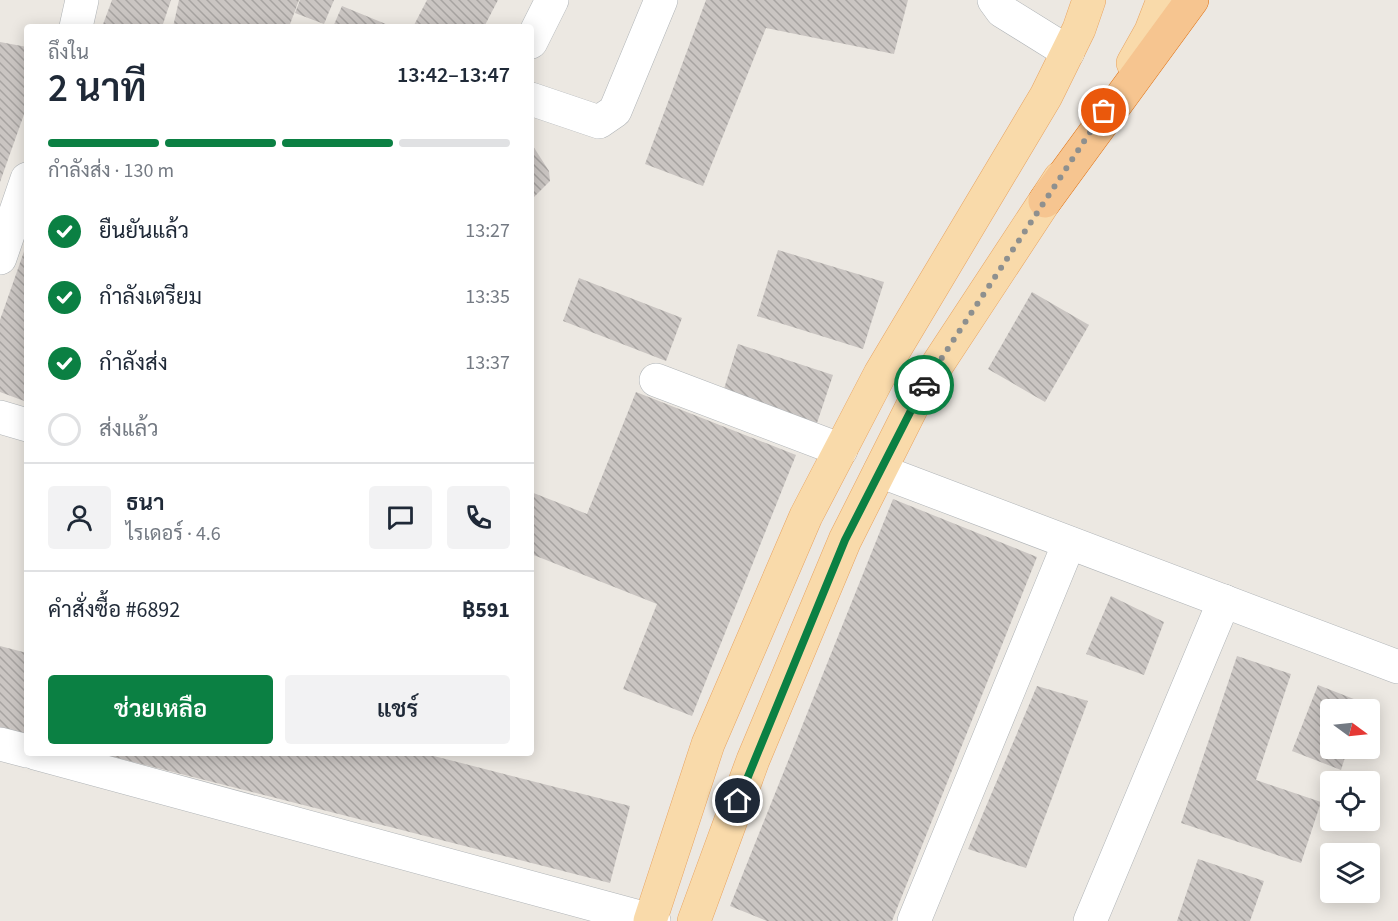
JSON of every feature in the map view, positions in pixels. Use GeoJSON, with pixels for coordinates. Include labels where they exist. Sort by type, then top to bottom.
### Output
{"type":"FeatureCollection","features":[{"type":"Feature","properties":{"kind":"highway"},"geometry":{"type":"LineString","coordinates":[[1045,201],[1192,0]]}},
{"type":"Feature","properties":{"kind":"main road"},"geometry":{"type":"LineString","coordinates":[[651,921],[708,744],[806,516],[880,374],[1046,96],[1068,52],[1089,0]]}},
{"type":"Feature","properties":{"kind":"main road"},"geometry":{"type":"LineString","coordinates":[[694,921],[753,760],[845,540],[920,390],[1127,74],[1151,31],[1163,0]]}},
{"type":"Feature","properties":{"kind":"street"},"geometry":{"type":"LineString","coordinates":[[77,24],[82,0]]}},
{"type":"Feature","properties":{"kind":"street"},"geometry":{"type":"LineString","coordinates":[[534,36],[552,0]]}},
{"type":"Feature","properties":{"kind":"street"},"geometry":{"type":"LineString","coordinates":[[534,100],[599,122],[615,111],[661,0]]}},
{"type":"Feature","properties":{"kind":"street"},"geometry":{"type":"LineString","coordinates":[[994,0],[1002,11],[1068,52]]}},
{"type":"Feature","properties":{"kind":"street"},"geometry":{"type":"LineString","coordinates":[[0,258],[24,188]]}},
{"type":"Feature","properties":{"kind":"street"},"geometry":{"type":"LineString","coordinates":[[656,380],[841,450]]}},
{"type":"Feature","properties":{"kind":"street"},"geometry":{"type":"LineString","coordinates":[[0,417],[24,424]]}},
{"type":"Feature","properties":{"kind":"street"},"geometry":{"type":"LineString","coordinates":[[880,471],[1398,667]]}},
{"type":"Feature","properties":{"kind":"street"},"geometry":{"type":"LineString","coordinates":[[914,921],[1069,543]]}},
{"type":"Feature","properties":{"kind":"street"},"geometry":{"type":"LineString","coordinates":[[1090,921],[1224,601]]}},
{"type":"Feature","properties":{"kind":"street"},"geometry":{"type":"LineString","coordinates":[[0,744],[24,750]]}},
{"type":"Feature","properties":{"kind":"street"},"geometry":{"type":"LineString","coordinates":[[46,756],[651,921]]}},
{"type":"Feature","properties":{"kind":"building"},"geometry":{"type":"Polygon","coordinates":[[[112,0],[171,0],[163,24],[103,24],[112,0]]]}},
{"type":"Feature","properties":{"kind":"building"},"geometry":{"type":"Polygon","coordinates":[[[179,0],[299,0],[290,24],[174,24],[179,0]]]}},
{"type":"Feature","properties":{"kind":"building"},"geometry":{"type":"Polygon","coordinates":[[[300,0],[334,0],[324,24],[295,13],[300,0]]]}},
{"type":"Feature","properties":{"kind":"building"},"geometry":{"type":"Polygon","coordinates":[[[427,0],[498,0],[486,24],[415,24],[427,0]]]}},
{"type":"Feature","properties":{"kind":"building"},"geometry":{"type":"Polygon","coordinates":[[[706,0],[908,0],[894,54],[766,28],[703,186],[645,164],[706,0]]]}},
{"type":"Feature","properties":{"kind":"building"},"geometry":{"type":"Polygon","coordinates":[[[342,6],[386,24],[334,24],[342,6]]]}},
{"type":"Feature","properties":{"kind":"building"},"geometry":{"type":"Polygon","coordinates":[[[0,42],[24,46],[24,114],[0,182],[0,42]]]}},
{"type":"Feature","properties":{"kind":"building"},"geometry":{"type":"Polygon","coordinates":[[[534,148],[549,171],[550,181],[534,197],[534,148]]]}},
{"type":"Feature","properties":{"kind":"building"},"geometry":{"type":"Polygon","coordinates":[[[778,250],[884,282],[863,349],[757,316],[778,250]]]}},
{"type":"Feature","properties":{"kind":"building"},"geometry":{"type":"Polygon","coordinates":[[[24,252],[24,401],[0,392],[0,320],[24,252]]]}},
{"type":"Feature","properties":{"kind":"building"},"geometry":{"type":"Polygon","coordinates":[[[579,278],[682,318],[666,361],[563,321],[579,278]]]}},
{"type":"Feature","properties":{"kind":"building"},"geometry":{"type":"Polygon","coordinates":[[[1032,292],[1089,325],[1045,402],[988,369],[1032,292]]]}},
{"type":"Feature","properties":{"kind":"building"},"geometry":{"type":"Polygon","coordinates":[[[738,344],[833,375],[817,423],[723,392],[738,344]]]}},
{"type":"Feature","properties":{"kind":"building"},"geometry":{"type":"Polygon","coordinates":[[[636,392],[796,455],[692,716],[623,689],[657,604],[534,555],[534,493],[587,514],[636,392]]]}},
{"type":"Feature","properties":{"kind":"building"},"geometry":{"type":"Polygon","coordinates":[[[893,499],[1037,557],[892,921],[767,921],[730,906],[893,499]]]}},
{"type":"Feature","properties":{"kind":"building"},"geometry":{"type":"Polygon","coordinates":[[[1111,596],[1164,622],[1144,675],[1086,654],[1111,596]]]}},
{"type":"Feature","properties":{"kind":"building"},"geometry":{"type":"Polygon","coordinates":[[[0,646],[24,652],[24,734],[0,728],[0,646]]]}},
{"type":"Feature","properties":{"kind":"building"},"geometry":{"type":"Polygon","coordinates":[[[1237,656],[1291,674],[1256,780],[1320,802],[1301,863],[1181,823],[1237,656]]]}},
{"type":"Feature","properties":{"kind":"building"},"geometry":{"type":"Polygon","coordinates":[[[1318,685],[1354,699],[1320,699],[1320,759],[1344,759],[1341,770],[1292,751],[1318,685]]]}},
{"type":"Feature","properties":{"kind":"building"},"geometry":{"type":"Polygon","coordinates":[[[1037,686],[1088,701],[1026,868],[968,849],[1037,686]]]}},
{"type":"Feature","properties":{"kind":"building"},"geometry":{"type":"Polygon","coordinates":[[[110,756],[434,756],[630,806],[610,883],[110,756]]]}},
{"type":"Feature","properties":{"kind":"building"},"geometry":{"type":"Polygon","coordinates":[[[1198,859],[1264,881],[1250,921],[1177,921],[1198,859]]]}},
{"type":"Feature","properties":{"kind":"way so far"},"geometry":{"type":"LineString","coordinates":[[924,385],[1104,111]]}},
{"type":"Feature","properties":{"kind":"route"},"geometry":{"type":"LineString","coordinates":[[738,801],[845,540],[924,385]]}}]}
